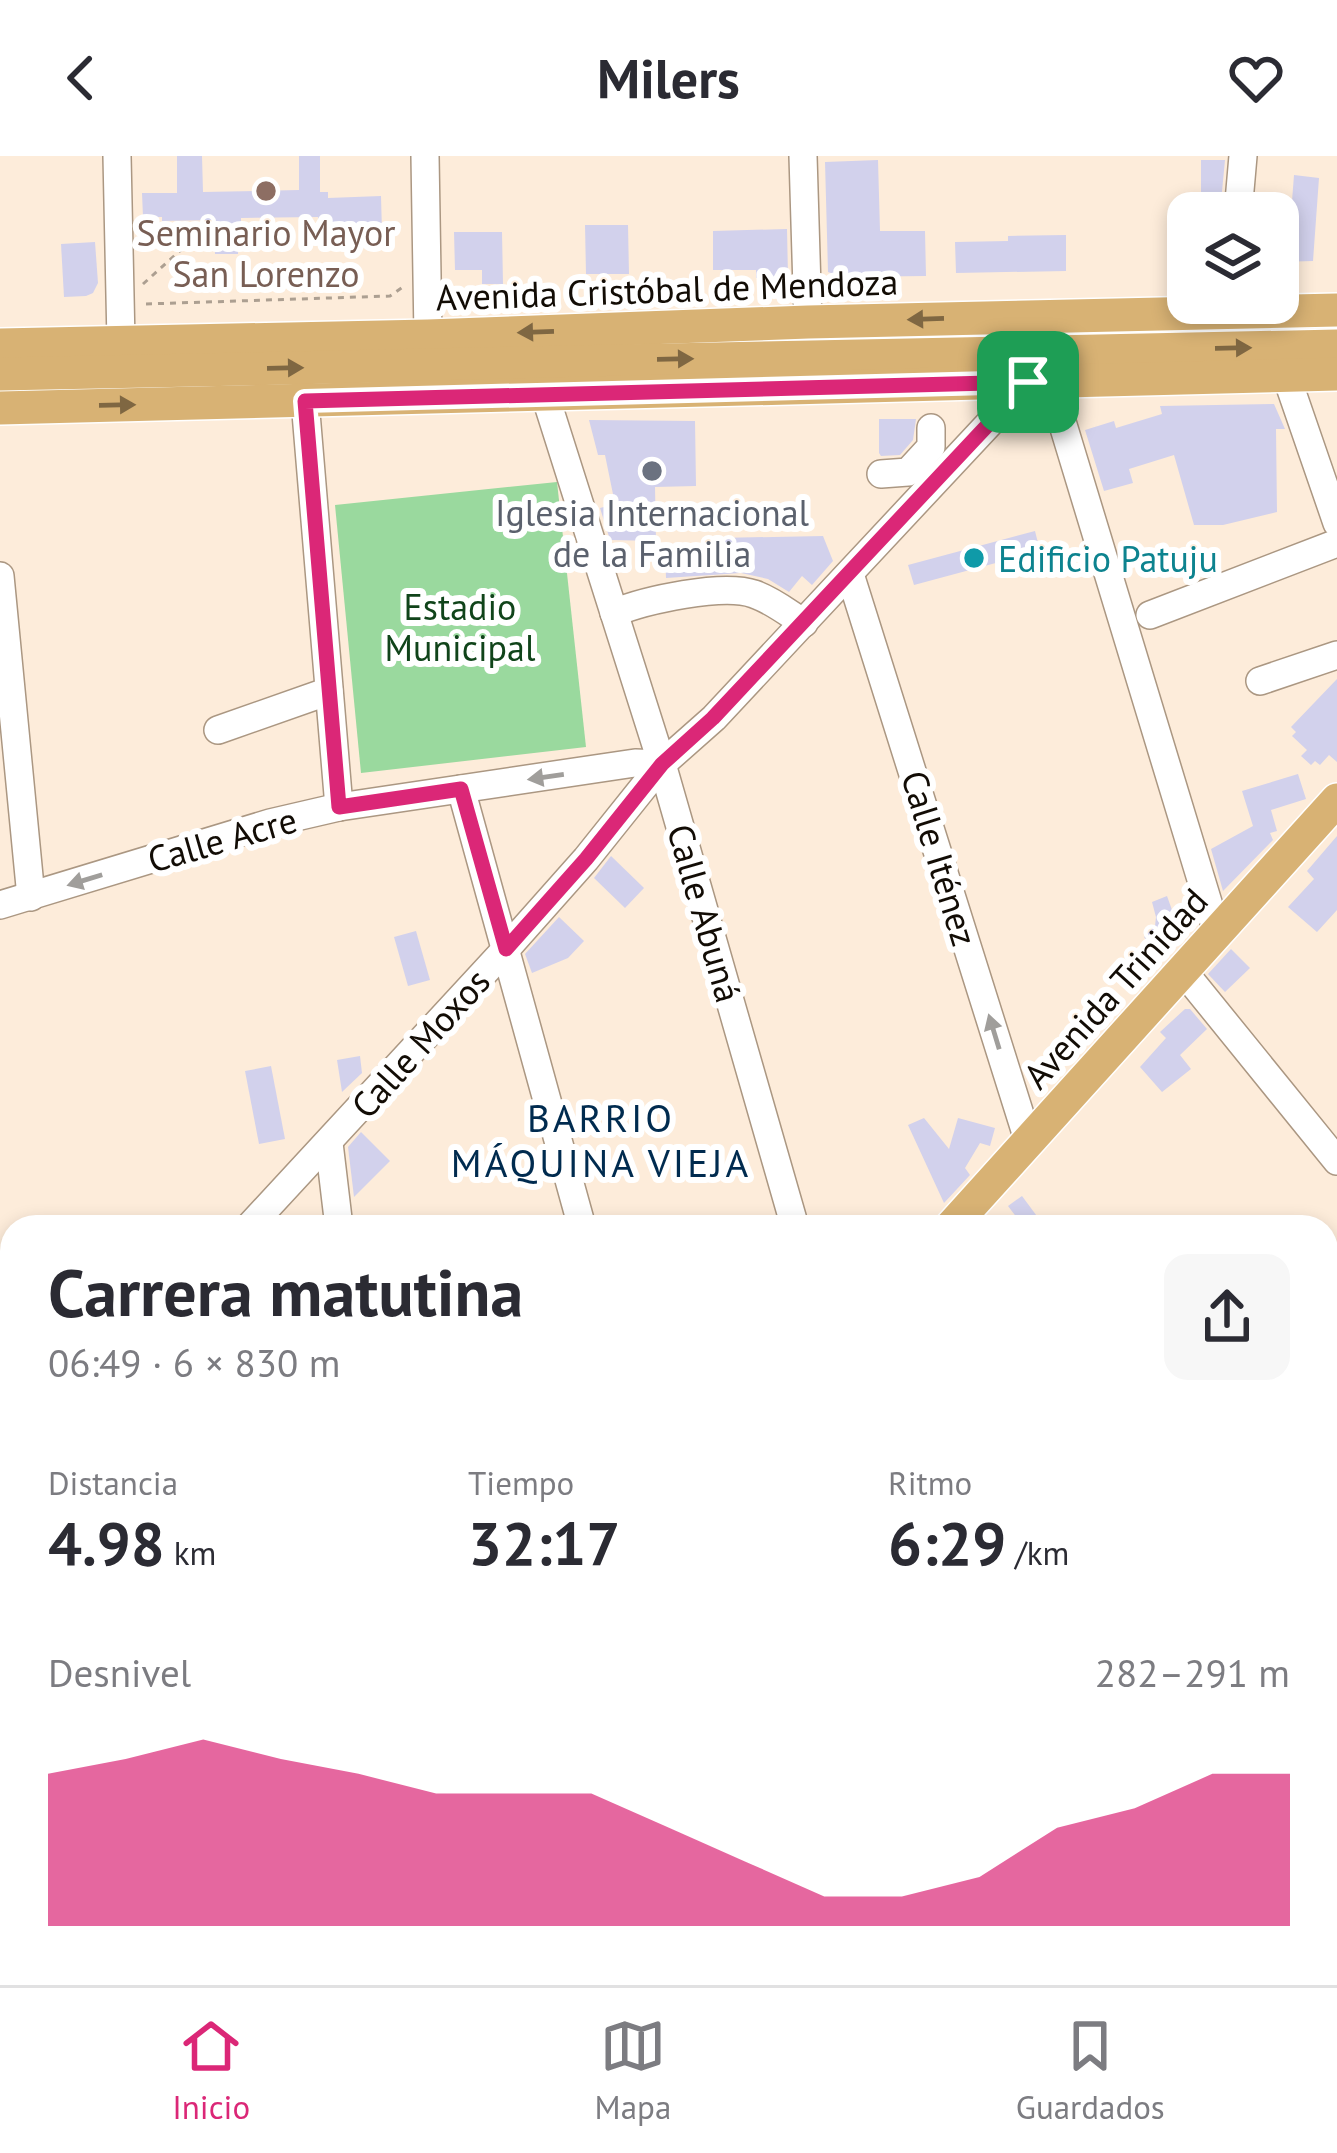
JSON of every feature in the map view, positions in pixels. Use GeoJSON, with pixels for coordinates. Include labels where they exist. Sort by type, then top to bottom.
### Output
{"type":"FeatureCollection","features":[{"type":"Feature","properties":{"kind":"main road","name":"Avenida Cristóbal de Mendoza"},"geometry":{"type":"LineString","coordinates":[[0,345],[428,336],[1167,309]]}},
{"type":"Feature","properties":{"kind":"main road","name":"Avenida Cristóbal de Mendoza"},"geometry":{"type":"LineString","coordinates":[[1299,309],[1337,310]]}},
{"type":"Feature","properties":{"kind":"main road","name":"Avenida Cristóbal de Mendoza"},"geometry":{"type":"LineString","coordinates":[[0,374],[1337,346]]}},
{"type":"Feature","properties":{"kind":"main road"},"geometry":{"type":"LineString","coordinates":[[1066,351],[1207,377]]}},
{"type":"Feature","properties":{"kind":"main road"},"geometry":{"type":"LineString","coordinates":[[0,408],[1337,374]]}},
{"type":"Feature","properties":{"kind":"main road","name":"Avenida Trinidad"},"geometry":{"type":"LineString","coordinates":[[963,1215],[1336,803]]}},
{"type":"Feature","properties":{"kind":"street"},"geometry":{"type":"LineString","coordinates":[[117,156],[121,342]]}},
{"type":"Feature","properties":{"kind":"street"},"geometry":{"type":"LineString","coordinates":[[425,156],[428,336]]}},
{"type":"Feature","properties":{"kind":"street"},"geometry":{"type":"LineString","coordinates":[[802,156],[808,322]]}},
{"type":"Feature","properties":{"kind":"street"},"geometry":{"type":"LineString","coordinates":[[1240,192],[1243,156]]}},
{"type":"Feature","properties":{"kind":"street"},"geometry":{"type":"LineString","coordinates":[[1286,375],[1337,523]]}},
{"type":"Feature","properties":{"kind":"street"},"geometry":{"type":"LineString","coordinates":[[1039,382],[1217,932]]}},
{"type":"Feature","properties":{"kind":"street","name":"Calle Moxos"},"geometry":{"type":"LineString","coordinates":[[260,1215],[506,949],[662,764],[713,718],[1039,382]]}},
{"type":"Feature","properties":{"kind":"street"},"geometry":{"type":"LineString","coordinates":[[881,474],[908,472],[932,447],[929,385]]}},
{"type":"Feature","properties":{"kind":"street","name":"Calle Abuná"},"geometry":{"type":"LineString","coordinates":[[545,395],[662,764],[792,1215]]}},
{"type":"Feature","properties":{"kind":"street"},"geometry":{"type":"LineString","coordinates":[[305,401],[339,807]]}},
{"type":"Feature","properties":{"kind":"street"},"geometry":{"type":"LineString","coordinates":[[1150,615],[1337,543]]}},
{"type":"Feature","properties":{"kind":"street","name":"Calle Iténez"},"geometry":{"type":"LineString","coordinates":[[850,574],[1029,1143]]}},
{"type":"Feature","properties":{"kind":"street"},"geometry":{"type":"LineString","coordinates":[[0,576],[32,897]]}},
{"type":"Feature","properties":{"kind":"street"},"geometry":{"type":"LineString","coordinates":[[614,613],[668,598],[734,591],[753,593],[804,623]]}},
{"type":"Feature","properties":{"kind":"street"},"geometry":{"type":"LineString","coordinates":[[1260,681],[1337,655]]}},
{"type":"Feature","properties":{"kind":"street"},"geometry":{"type":"LineString","coordinates":[[218,730],[329,691]]}},
{"type":"Feature","properties":{"kind":"street","name":"Calle Acre"},"geometry":{"type":"LineString","coordinates":[[0,905],[270,823],[339,807],[662,764]]}},
{"type":"Feature","properties":{"kind":"street"},"geometry":{"type":"LineString","coordinates":[[461,789],[579,1215]]}},
{"type":"Feature","properties":{"kind":"street"},"geometry":{"type":"LineString","coordinates":[[1184,971],[1337,1160]]}},
{"type":"Feature","properties":{"kind":"street"},"geometry":{"type":"LineString","coordinates":[[329,1143],[338,1215]]}},
{"type":"Feature","properties":{"kind":"path"},"geometry":{"type":"LineString","coordinates":[[120,305],[210,224]]}},
{"type":"Feature","properties":{"kind":"path"},"geometry":{"type":"LineString","coordinates":[[120,305],[390,296],[407,283]]}},
{"type":"Feature","properties":{"kind":"green space","name":"Estadio Municipal"},"geometry":{"type":"Polygon","coordinates":[[[557,482],[586,747],[361,773],[335,505],[557,482]]]}},
{"type":"Feature","properties":{"kind":"building"},"geometry":{"type":"Polygon","coordinates":[[[177,156],[202,156],[203,192],[299,190],[299,156],[320,156],[320,192],[328,192],[328,198],[381,196],[382,232],[319,234],[318,217],[241,218],[238,254],[215,254],[214,220],[143,217],[142,193],[177,193],[177,156]]]}},
{"type":"Feature","properties":{"kind":"building"},"geometry":{"type":"Polygon","coordinates":[[[878,160],[880,231],[925,231],[926,276],[842,277],[828,272],[825,162],[878,160]]]}},
{"type":"Feature","properties":{"kind":"building"},"geometry":{"type":"Polygon","coordinates":[[[1201,160],[1225,160],[1222,192],[1201,192],[1201,160]]]}},
{"type":"Feature","properties":{"kind":"building"},"geometry":{"type":"Polygon","coordinates":[[[1294,175],[1319,178],[1313,261],[1299,261],[1299,192],[1293,192],[1294,175]]]}},
{"type":"Feature","properties":{"kind":"building"},"geometry":{"type":"Polygon","coordinates":[[[585,225],[628,225],[629,274],[586,274],[585,225]]]}},
{"type":"Feature","properties":{"kind":"building"},"geometry":{"type":"Polygon","coordinates":[[[787,229],[788,276],[756,278],[756,270],[713,270],[713,231],[787,229]]]}},
{"type":"Feature","properties":{"kind":"building"},"geometry":{"type":"Polygon","coordinates":[[[454,232],[502,232],[503,284],[482,284],[482,270],[455,270],[454,232]]]}},
{"type":"Feature","properties":{"kind":"building"},"geometry":{"type":"Polygon","coordinates":[[[1066,235],[1066,271],[956,273],[955,242],[1066,235]]]}},
{"type":"Feature","properties":{"kind":"building"},"geometry":{"type":"Polygon","coordinates":[[[95,242],[98,283],[93,293],[64,297],[61,244],[95,242]]]}},
{"type":"Feature","properties":{"kind":"building"},"geometry":{"type":"Polygon","coordinates":[[[1274,404],[1285,429],[1276,429],[1277,512],[1223,525],[1194,525],[1174,455],[1129,469],[1133,483],[1104,491],[1085,430],[1114,421],[1116,428],[1162,414],[1160,406],[1274,404]]]}},
{"type":"Feature","properties":{"kind":"building"},"geometry":{"type":"Polygon","coordinates":[[[879,419],[916,419],[913,440],[900,455],[879,453],[879,419]]]}},
{"type":"Feature","properties":{"kind":"building","name":"Iglesia Internacional de la Familia"},"geometry":{"type":"Polygon","coordinates":[[[589,420],[695,421],[696,486],[655,487],[656,541],[610,540],[600,508],[615,504],[605,455],[598,455],[589,420]]]}},
{"type":"Feature","properties":{"kind":"building","name":"Edificio Patuju"},"geometry":{"type":"Polygon","coordinates":[[[1035,531],[1040,551],[914,585],[908,565],[1035,531]]]}},
{"type":"Feature","properties":{"kind":"building"},"geometry":{"type":"Polygon","coordinates":[[[823,536],[833,561],[812,585],[802,576],[789,592],[768,579],[741,573],[666,578],[665,550],[717,550],[717,538],[823,536]]]}},
{"type":"Feature","properties":{"kind":"building"},"geometry":{"type":"Polygon","coordinates":[[[1337,679],[1337,762],[1329,755],[1320,765],[1315,761],[1311,765],[1301,756],[1307,750],[1292,736],[1296,732],[1291,727],[1337,679]]]}},
{"type":"Feature","properties":{"kind":"building"},"geometry":{"type":"Polygon","coordinates":[[[1298,774],[1306,799],[1271,810],[1277,831],[1270,833],[1273,840],[1223,891],[1211,849],[1253,826],[1242,791],[1298,774]]]}},
{"type":"Feature","properties":{"kind":"building"},"geometry":{"type":"Polygon","coordinates":[[[1337,836],[1337,910],[1317,932],[1288,907],[1314,879],[1307,871],[1337,836]]]}},
{"type":"Feature","properties":{"kind":"building"},"geometry":{"type":"Polygon","coordinates":[[[611,856],[644,888],[625,908],[594,878],[611,856]]]}},
{"type":"Feature","properties":{"kind":"building"},"geometry":{"type":"Polygon","coordinates":[[[1167,896],[1172,910],[1169,933],[1154,949],[1144,937],[1155,926],[1152,902],[1167,896]]]}},
{"type":"Feature","properties":{"kind":"building"},"geometry":{"type":"Polygon","coordinates":[[[559,917],[584,941],[568,958],[532,973],[525,954],[559,917]]]}},
{"type":"Feature","properties":{"kind":"building"},"geometry":{"type":"Polygon","coordinates":[[[416,931],[430,980],[408,986],[394,937],[416,931]]]}},
{"type":"Feature","properties":{"kind":"building"},"geometry":{"type":"Polygon","coordinates":[[[1231,949],[1250,968],[1225,992],[1208,974],[1231,949]]]}},
{"type":"Feature","properties":{"kind":"building"},"geometry":{"type":"Polygon","coordinates":[[[1185,1009],[1207,1029],[1180,1055],[1191,1069],[1162,1092],[1140,1067],[1166,1038],[1160,1032],[1185,1009]]]}},
{"type":"Feature","properties":{"kind":"building"},"geometry":{"type":"Polygon","coordinates":[[[360,1056],[362,1073],[342,1092],[337,1060],[360,1056]]]}},
{"type":"Feature","properties":{"kind":"building"},"geometry":{"type":"Polygon","coordinates":[[[271,1066],[285,1139],[259,1144],[245,1071],[271,1066]]]}},
{"type":"Feature","properties":{"kind":"building"},"geometry":{"type":"Polygon","coordinates":[[[924,1118],[949,1149],[958,1118],[995,1128],[990,1146],[980,1143],[965,1168],[970,1175],[944,1203],[908,1125],[924,1118]]]}},
{"type":"Feature","properties":{"kind":"building"},"geometry":{"type":"Polygon","coordinates":[[[361,1132],[390,1161],[354,1197],[348,1147],[361,1132]]]}},
{"type":"Feature","properties":{"kind":"building"},"geometry":{"type":"Polygon","coordinates":[[[1022,1196],[1036,1215],[1015,1215],[1008,1206],[1022,1196]]]}},
{"type":"Feature","properties":{"kind":"place","name":"Seminario Mayor San Lorenzo"},"geometry":{"type":"Point","coordinates":[266,191]}},
{"type":"Feature","properties":{"kind":"place","name":"Iglesia Internacional de la Familia"},"geometry":{"type":"Point","coordinates":[652,471]}},
{"type":"Feature","properties":{"kind":"place","name":"Edificio Patuju"},"geometry":{"type":"Point","coordinates":[974,558]}},
{"type":"Feature","properties":{"kind":"district","name":"BARRIO MÁQUINA VIEJA"},"geometry":{"type":"Point","coordinates":[601,1140]}},
{"type":"Feature","properties":{"kind":"route"},"geometry":{"type":"LineString","coordinates":[[1028,382],[713,718],[662,764],[506,949],[461,789],[339,807],[305,401],[1028,382]]}}]}
